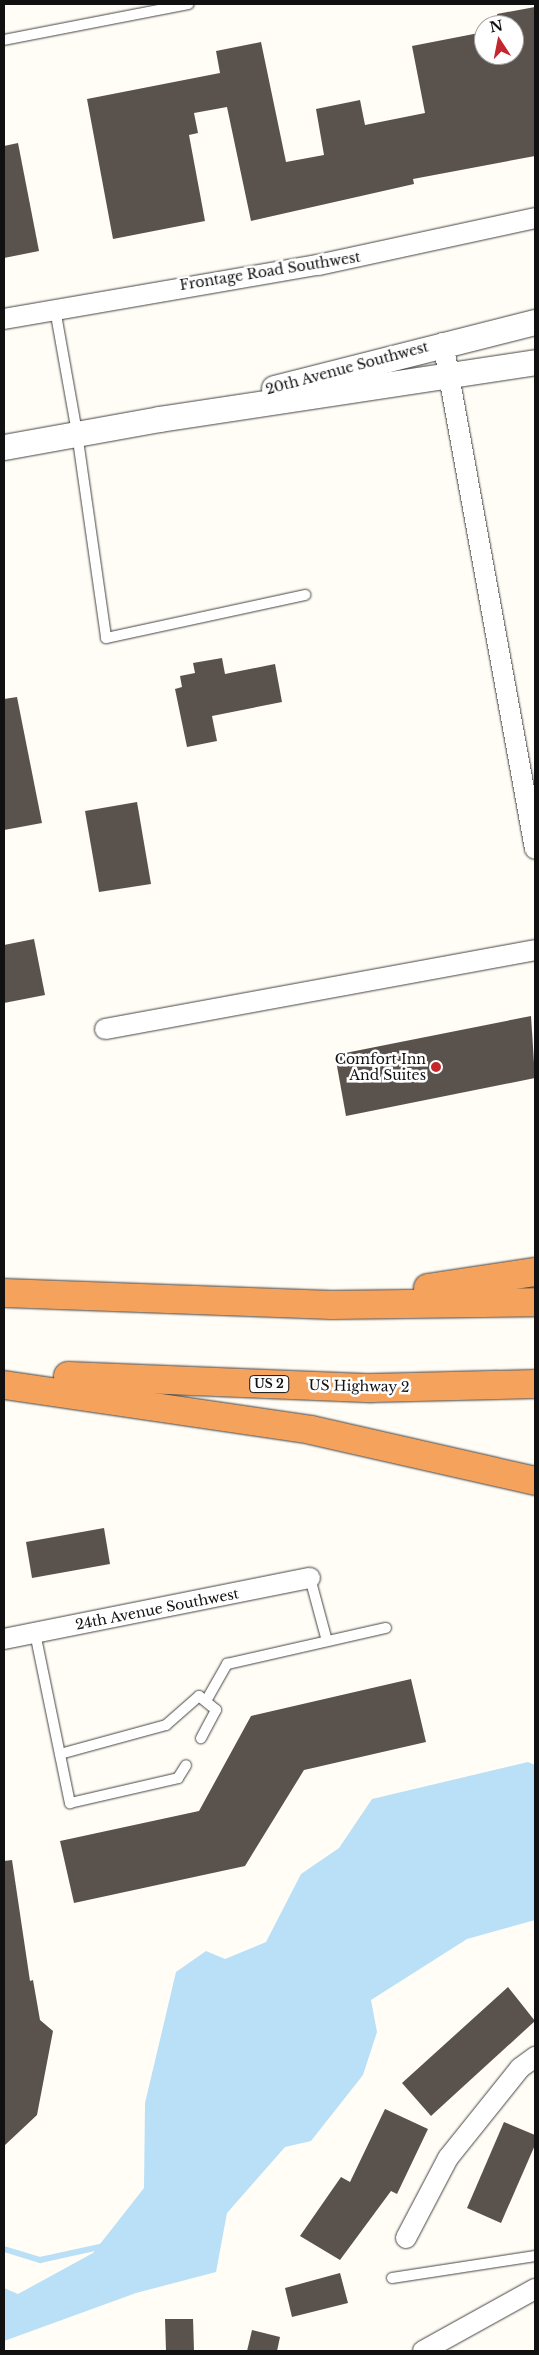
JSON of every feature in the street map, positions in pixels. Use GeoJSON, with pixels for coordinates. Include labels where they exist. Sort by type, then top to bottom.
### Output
{"type":"FeatureCollection","features":[{"type":"Feature","properties":{"kind":"highway"},"geometry":{"type":"LineString","coordinates":[[258,1302],[462,1285],[535,1272]]}},
{"type":"Feature","properties":{"kind":"highway"},"geometry":{"type":"LineString","coordinates":[[4,1292],[258,1302],[535,1302]]}},
{"type":"Feature","properties":{"kind":"highway","name":"US Highway 2"},"geometry":{"type":"LineString","coordinates":[[4,1373],[372,1388],[535,1384]]}},
{"type":"Feature","properties":{"kind":"highway"},"geometry":{"type":"LineString","coordinates":[[4,1385],[137,1401],[312,1430],[535,1481]]}},
{"type":"Feature","properties":{"kind":"street","name":"Frontage Road Southwest"},"geometry":{"type":"LineString","coordinates":[[4,319],[318,265],[535,218]]}},
{"type":"Feature","properties":{"kind":"street","name":"20th Avenue Southwest"},"geometry":{"type":"LineString","coordinates":[[159,419],[443,343],[535,322]]}},
{"type":"Feature","properties":{"kind":"street"},"geometry":{"type":"LineString","coordinates":[[443,343],[535,849]]}},
{"type":"Feature","properties":{"kind":"street","name":"20th Avenue Southwest"},"geometry":{"type":"LineString","coordinates":[[4,447],[159,419],[535,362]]}},
{"type":"Feature","properties":{"kind":"street"},"geometry":{"type":"LineString","coordinates":[[105,1029],[535,950]]}},
{"type":"Feature","properties":{"kind":"street","name":"24th Avenue Southwest"},"geometry":{"type":"LineString","coordinates":[[4,1640],[310,1578]]}},
{"type":"Feature","properties":{"kind":"street"},"geometry":{"type":"LineString","coordinates":[[406,2238],[448,2158],[520,2068],[535,2057]]}},
{"type":"Feature","properties":{"kind":"street"},"geometry":{"type":"LineString","coordinates":[[423,2351],[535,2289]]}},
{"type":"Feature","properties":{"kind":"lane"},"geometry":{"type":"LineString","coordinates":[[4,40],[189,4]]}},
{"type":"Feature","properties":{"kind":"lane"},"geometry":{"type":"LineString","coordinates":[[55,309],[78,433],[106,638],[305,595]]}},
{"type":"Feature","properties":{"kind":"lane"},"geometry":{"type":"LineString","coordinates":[[310,1578],[327,1641]]}},
{"type":"Feature","properties":{"kind":"lane"},"geometry":{"type":"LineString","coordinates":[[206,1701],[227,1664],[386,1628]]}},
{"type":"Feature","properties":{"kind":"lane"},"geometry":{"type":"LineString","coordinates":[[35,1633],[70,1803],[178,1778],[186,1765]]}},
{"type":"Feature","properties":{"kind":"lane"},"geometry":{"type":"LineString","coordinates":[[60,1754],[166,1725],[199,1696],[216,1710],[201,1738]]}},
{"type":"Feature","properties":{"kind":"lane"},"geometry":{"type":"LineString","coordinates":[[392,2278],[535,2256]]}},
{"type":"Feature","properties":{"kind":"water"},"geometry":{"type":"Polygon","coordinates":[[[528,1762],[535,1765],[535,1920],[467,1939],[371,2000],[377,2032],[363,2075],[311,2141],[285,2147],[227,2213],[216,2272],[136,2293],[4,2341],[4,2288],[18,2294],[93,2253],[144,2188],[145,2103],[176,1972],[206,1951],[225,1959],[266,1942],[301,1874],[339,1848],[372,1799],[528,1762]]]}},
{"type":"Feature","properties":{"kind":"building"},"geometry":{"type":"Polygon","coordinates":[[[535,7],[535,156],[413,179],[414,184],[251,221],[227,107],[194,113],[198,133],[189,135],[205,221],[113,239],[87,99],[220,73],[216,51],[261,42],[286,162],[324,155],[316,109],[360,100],[365,125],[425,113],[412,46],[474,34],[474,65],[524,65],[524,15],[497,14],[535,7]]]}},
{"type":"Feature","properties":{"kind":"building"},"geometry":{"type":"Polygon","coordinates":[[[18,143],[39,251],[4,258],[4,146],[18,143]]]}},
{"type":"Feature","properties":{"kind":"building"},"geometry":{"type":"Polygon","coordinates":[[[222,658],[225,674],[275,664],[282,702],[212,716],[217,741],[187,747],[175,689],[182,687],[180,676],[195,673],[193,663],[222,658]]]}},
{"type":"Feature","properties":{"kind":"building"},"geometry":{"type":"Polygon","coordinates":[[[17,697],[42,823],[4,830],[4,699],[17,697]]]}},
{"type":"Feature","properties":{"kind":"building"},"geometry":{"type":"Polygon","coordinates":[[[137,802],[151,884],[99,892],[85,811],[137,802]]]}},
{"type":"Feature","properties":{"kind":"building"},"geometry":{"type":"Polygon","coordinates":[[[34,939],[45,995],[4,1003],[4,945],[34,939]]]}},
{"type":"Feature","properties":{"kind":"building","name":"Comfort Inn And Suites"},"geometry":{"type":"Polygon","coordinates":[[[531,1016],[535,1078],[346,1116],[335,1055],[531,1016]]]}},
{"type":"Feature","properties":{"kind":"building"},"geometry":{"type":"Polygon","coordinates":[[[104,1528],[110,1564],[32,1578],[26,1542],[104,1528]]]}},
{"type":"Feature","properties":{"kind":"building"},"geometry":{"type":"Polygon","coordinates":[[[411,1679],[426,1742],[304,1770],[245,1866],[74,1903],[60,1841],[199,1811],[251,1716],[411,1679]]]}},
{"type":"Feature","properties":{"kind":"building"},"geometry":{"type":"Polygon","coordinates":[[[12,1860],[30,1981],[33,1980],[40,2020],[53,2031],[37,2115],[4,2146],[4,1861],[12,1860]]]}},
{"type":"Feature","properties":{"kind":"building"},"geometry":{"type":"Polygon","coordinates":[[[508,1987],[535,2021],[431,2116],[402,2083],[508,1987]]]}},
{"type":"Feature","properties":{"kind":"building"},"geometry":{"type":"Polygon","coordinates":[[[385,2109],[428,2129],[397,2194],[391,2191],[340,2260],[300,2236],[341,2177],[350,2182],[385,2109]]]}},
{"type":"Feature","properties":{"kind":"building"},"geometry":{"type":"Polygon","coordinates":[[[504,2122],[535,2135],[535,2145],[501,2223],[467,2208],[504,2122]]]}},
{"type":"Feature","properties":{"kind":"building"},"geometry":{"type":"Polygon","coordinates":[[[340,2273],[348,2303],[292,2317],[285,2288],[340,2273]]]}},
{"type":"Feature","properties":{"kind":"building"},"geometry":{"type":"Polygon","coordinates":[[[165,2319],[193,2319],[194,2351],[166,2351],[165,2319]]]}},
{"type":"Feature","properties":{"kind":"building"},"geometry":{"type":"Polygon","coordinates":[[[252,2330],[280,2337],[277,2351],[247,2351],[252,2330]]]}},
{"type":"Feature","properties":{"kind":"waterway"},"geometry":{"type":"LineString","coordinates":[[4,2249],[40,2260],[104,2246]]}},
{"type":"Feature","properties":{"kind":"place","name":"Comfort Inn And Suites"},"geometry":{"type":"Point","coordinates":[436,1067]}}]}
